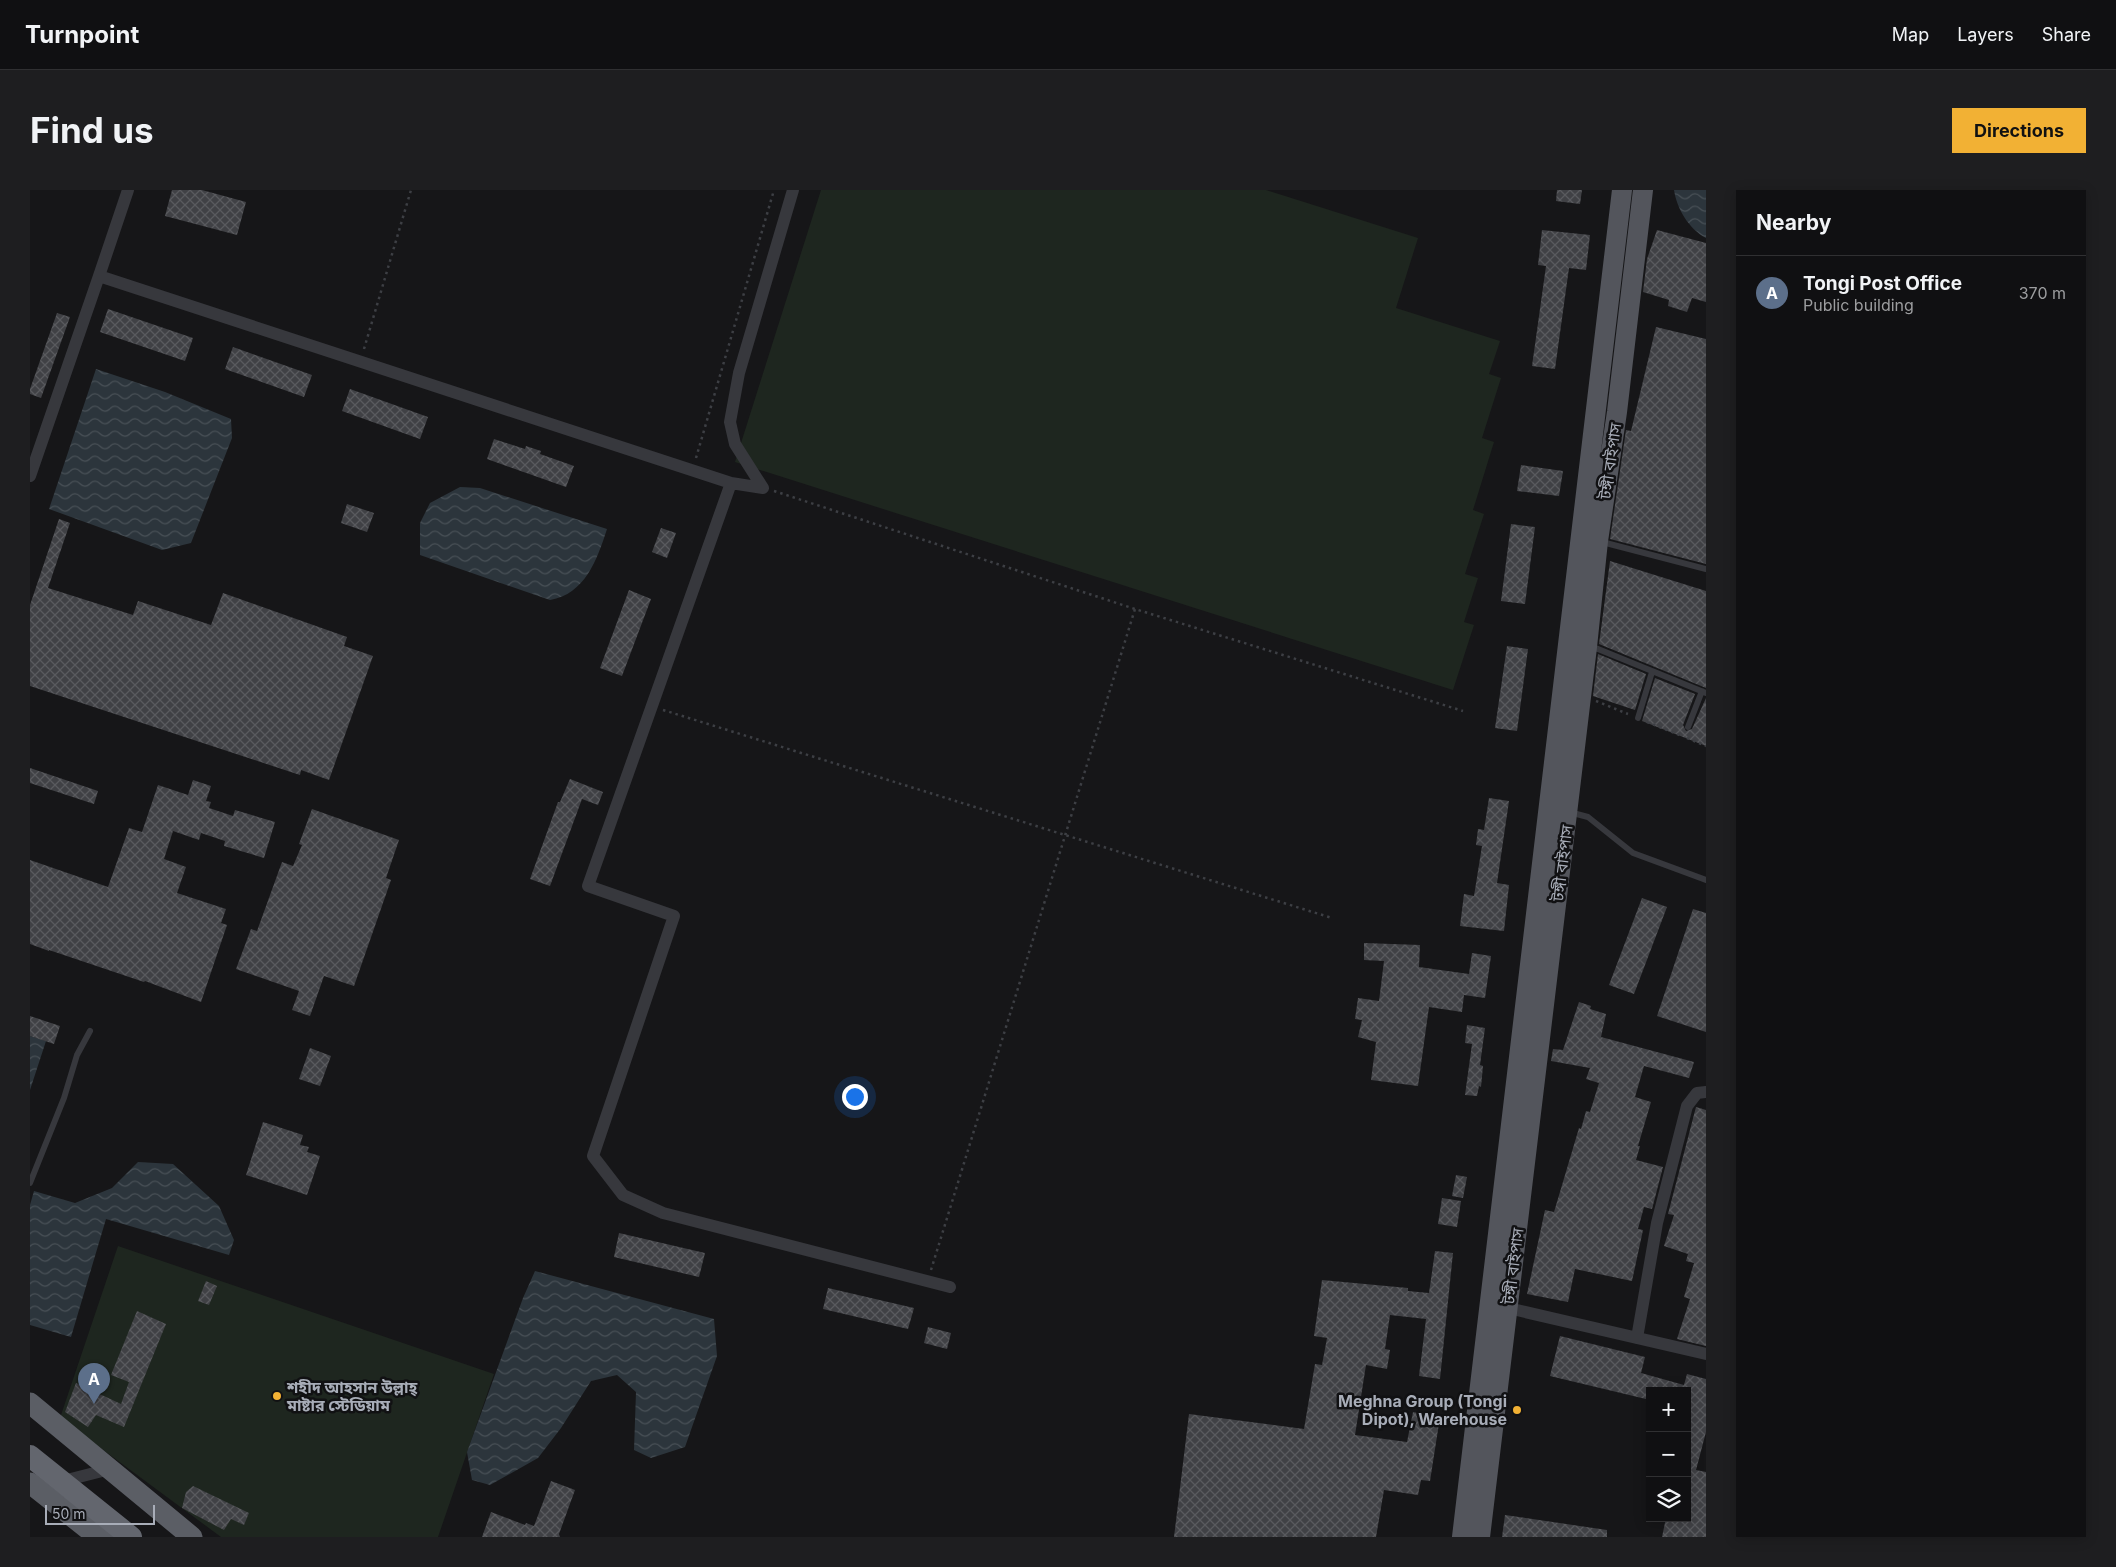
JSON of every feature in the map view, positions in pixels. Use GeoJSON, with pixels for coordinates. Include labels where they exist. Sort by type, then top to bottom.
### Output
{"type":"FeatureCollection","features":[{"type":"Feature","properties":{"kind":"highway"},"geometry":{"type":"LineString","coordinates":[[30,1403],[192,1537]]}},
{"type":"Feature","properties":{"kind":"highway"},"geometry":{"type":"LineString","coordinates":[[30,1456],[131,1537]]}},
{"type":"Feature","properties":{"kind":"highway"},"geometry":{"type":"LineString","coordinates":[[52,1473],[107,1537]]}},
{"type":"Feature","properties":{"kind":"highway"},"geometry":{"type":"LineString","coordinates":[[32,1486],[98,1537]]}},
{"type":"Feature","properties":{"kind":"main road"},"geometry":{"type":"LineString","coordinates":[[1462,1537],[1622,190]]}},
{"type":"Feature","properties":{"kind":"main road","name":"টঙ্গী বাইপাস"},"geometry":{"type":"LineString","coordinates":[[1480,1537],[1588,647],[1598,541],[1617,412],[1644,190]]}},
{"type":"Feature","properties":{"kind":"street"},"geometry":{"type":"LineString","coordinates":[[30,476],[128,190]]}},
{"type":"Feature","properties":{"kind":"street"},"geometry":{"type":"LineString","coordinates":[[763,488],[735,444],[730,422],[739,373],[793,190]]}},
{"type":"Feature","properties":{"kind":"street"},"geometry":{"type":"LineString","coordinates":[[99,276],[692,472],[731,483],[763,488]]}},
{"type":"Feature","properties":{"kind":"street"},"geometry":{"type":"LineString","coordinates":[[731,483],[588,886],[674,916],[593,1156],[623,1195],[663,1213],[950,1286]]}},
{"type":"Feature","properties":{"kind":"street"},"geometry":{"type":"LineString","coordinates":[[1637,1338],[1657,1223],[1687,1106],[1696,1093],[1706,1092]]}},
{"type":"Feature","properties":{"kind":"street"},"geometry":{"type":"LineString","coordinates":[[1508,1308],[1706,1354]]}},
{"type":"Feature","properties":{"kind":"street"},"geometry":{"type":"LineString","coordinates":[[32,1486],[110,1470]]}},
{"type":"Feature","properties":{"kind":"lane"},"geometry":{"type":"LineString","coordinates":[[1598,541],[1706,569]]}},
{"type":"Feature","properties":{"kind":"lane"},"geometry":{"type":"LineString","coordinates":[[1588,647],[1598,649],[1704,692],[1688,727]]}},
{"type":"Feature","properties":{"kind":"lane"},"geometry":{"type":"LineString","coordinates":[[1638,718],[1652,672]]}},
{"type":"Feature","properties":{"kind":"lane"},"geometry":{"type":"LineString","coordinates":[[1568,812],[1588,817],[1633,853],[1706,880]]}},
{"type":"Feature","properties":{"kind":"lane"},"geometry":{"type":"LineString","coordinates":[[30,1183],[64,1098],[77,1055],[90,1031]]}},
{"type":"Feature","properties":{"kind":"path"},"geometry":{"type":"LineString","coordinates":[[360,362],[411,190]]}},
{"type":"Feature","properties":{"kind":"path"},"geometry":{"type":"LineString","coordinates":[[692,472],[774,190]]}},
{"type":"Feature","properties":{"kind":"path"},"geometry":{"type":"LineString","coordinates":[[763,488],[1135,609],[1463,710]]}},
{"type":"Feature","properties":{"kind":"path"},"geometry":{"type":"LineString","coordinates":[[928,1278],[1135,609]]}},
{"type":"Feature","properties":{"kind":"path"},"geometry":{"type":"LineString","coordinates":[[652,707],[1332,918]]}},
{"type":"Feature","properties":{"kind":"shaded area"},"geometry":{"type":"Polygon","coordinates":[[[821,190],[1266,190],[1418,238],[1396,308],[1500,341],[1489,374],[1501,378],[1482,438],[1494,442],[1473,510],[1484,514],[1465,574],[1478,578],[1464,622],[1474,625],[1453,690],[735,462],[821,190]]]}},
{"type":"Feature","properties":{"kind":"shaded area","name":"শহীদ আহসান উল্লাহ্‌ মাষ্টার স্টেডিয়াম"},"geometry":{"type":"Polygon","coordinates":[[[118,1246],[494,1374],[438,1537],[221,1537],[60,1418],[118,1246]]]}},
{"type":"Feature","properties":{"kind":"water"},"geometry":{"type":"Polygon","coordinates":[[[1674,190],[1706,190],[1706,238],[1694,229],[1685,218],[1674,190]]]}},
{"type":"Feature","properties":{"kind":"water"},"geometry":{"type":"Polygon","coordinates":[[[96,369],[165,392],[231,419],[232,438],[191,543],[162,550],[49,509],[96,369]]]}},
{"type":"Feature","properties":{"kind":"water"},"geometry":{"type":"Polygon","coordinates":[[[460,487],[480,488],[607,529],[594,564],[588,574],[572,591],[550,600],[420,555],[420,523],[430,503],[460,487]]]}},
{"type":"Feature","properties":{"kind":"water"},"geometry":{"type":"Polygon","coordinates":[[[30,1036],[46,1041],[30,1090],[30,1036]]]}},
{"type":"Feature","properties":{"kind":"water"},"geometry":{"type":"Polygon","coordinates":[[[138,1162],[173,1164],[219,1206],[234,1240],[229,1255],[106,1219],[71,1337],[30,1325],[30,1205],[34,1191],[75,1203],[112,1188],[138,1162]]]}},
{"type":"Feature","properties":{"kind":"water"},"geometry":{"type":"Polygon","coordinates":[[[535,1271],[714,1319],[717,1356],[685,1447],[651,1458],[634,1450],[636,1392],[617,1375],[591,1381],[561,1428],[538,1458],[490,1485],[472,1480],[467,1452],[523,1298],[535,1271]]]}},
{"type":"Feature","properties":{"kind":"building"},"geometry":{"type":"Polygon","coordinates":[[[172,190],[202,190],[246,202],[237,235],[165,216],[172,190]]]}},
{"type":"Feature","properties":{"kind":"building"},"geometry":{"type":"Polygon","coordinates":[[[1557,190],[1582,190],[1580,204],[1556,201],[1557,190]]]}},
{"type":"Feature","properties":{"kind":"building"},"geometry":{"type":"Polygon","coordinates":[[[1542,230],[1590,235],[1586,270],[1569,268],[1555,369],[1532,366],[1546,266],[1538,265],[1542,230]]]}},
{"type":"Feature","properties":{"kind":"building"},"geometry":{"type":"Polygon","coordinates":[[[1657,230],[1706,243],[1706,302],[1692,298],[1687,312],[1668,306],[1669,300],[1643,292],[1647,259],[1657,230]]]}},
{"type":"Feature","properties":{"kind":"building"},"geometry":{"type":"Polygon","coordinates":[[[108,309],[193,338],[185,361],[100,332],[108,309]]]}},
{"type":"Feature","properties":{"kind":"building"},"geometry":{"type":"Polygon","coordinates":[[[57,313],[70,317],[41,398],[30,394],[30,389],[57,313]]]}},
{"type":"Feature","properties":{"kind":"building"},"geometry":{"type":"Polygon","coordinates":[[[1656,327],[1706,339],[1706,564],[1610,539],[1626,430],[1631,431],[1656,327]]]}},
{"type":"Feature","properties":{"kind":"building"},"geometry":{"type":"Polygon","coordinates":[[[233,347],[312,375],[304,397],[225,369],[233,347]]]}},
{"type":"Feature","properties":{"kind":"building"},"geometry":{"type":"Polygon","coordinates":[[[350,389],[428,417],[420,439],[342,411],[350,389]]]}},
{"type":"Feature","properties":{"kind":"building"},"geometry":{"type":"Polygon","coordinates":[[[494,439],[525,449],[526,446],[541,451],[540,454],[574,466],[566,487],[487,459],[494,439]]]}},
{"type":"Feature","properties":{"kind":"building"},"geometry":{"type":"Polygon","coordinates":[[[1521,465],[1563,471],[1559,496],[1517,491],[1521,465]]]}},
{"type":"Feature","properties":{"kind":"building"},"geometry":{"type":"Polygon","coordinates":[[[347,504],[374,513],[367,532],[341,523],[347,504]]]}},
{"type":"Feature","properties":{"kind":"building"},"geometry":{"type":"Polygon","coordinates":[[[59,519],[70,523],[48,588],[133,615],[138,601],[211,625],[223,593],[347,637],[344,646],[373,656],[329,780],[301,770],[300,775],[30,686],[30,605],[59,519]]]}},
{"type":"Feature","properties":{"kind":"building"},"geometry":{"type":"Polygon","coordinates":[[[1511,524],[1535,527],[1525,604],[1501,601],[1511,524]]]}},
{"type":"Feature","properties":{"kind":"building"},"geometry":{"type":"Polygon","coordinates":[[[661,528],[676,533],[667,558],[652,552],[661,528]]]}},
{"type":"Feature","properties":{"kind":"building"},"geometry":{"type":"Polygon","coordinates":[[[1610,561],[1706,591],[1706,688],[1599,644],[1610,561]]]}},
{"type":"Feature","properties":{"kind":"building"},"geometry":{"type":"Polygon","coordinates":[[[629,590],[651,599],[622,676],[600,668],[629,590]]]}},
{"type":"Feature","properties":{"kind":"building"},"geometry":{"type":"Polygon","coordinates":[[[1507,646],[1528,649],[1517,731],[1495,728],[1507,646]]]}},
{"type":"Feature","properties":{"kind":"building"},"geometry":{"type":"Polygon","coordinates":[[[1598,654],[1646,674],[1635,710],[1593,696],[1598,654]]]}},
{"type":"Feature","properties":{"kind":"building"},"geometry":{"type":"Polygon","coordinates":[[[1655,678],[1695,694],[1683,725],[1686,731],[1692,729],[1706,698],[1706,746],[1642,721],[1655,678]]]}},
{"type":"Feature","properties":{"kind":"building"},"geometry":{"type":"Polygon","coordinates":[[[30,768],[98,791],[94,804],[30,783],[30,768]]]}},
{"type":"Feature","properties":{"kind":"building"},"geometry":{"type":"Polygon","coordinates":[[[570,779],[603,792],[598,805],[582,799],[550,886],[530,879],[558,802],[560,802],[570,779]]]}},
{"type":"Feature","properties":{"kind":"building"},"geometry":{"type":"Polygon","coordinates":[[[193,780],[211,786],[206,801],[211,802],[209,808],[233,816],[235,810],[275,822],[264,858],[224,846],[225,841],[201,833],[199,840],[173,831],[164,859],[186,867],[177,893],[226,909],[221,923],[227,925],[201,1002],[145,981],[30,944],[30,860],[108,887],[129,828],[142,832],[158,785],[188,795],[193,780]]]}},
{"type":"Feature","properties":{"kind":"building"},"geometry":{"type":"Polygon","coordinates":[[[1489,798],[1509,801],[1497,883],[1509,885],[1504,931],[1460,926],[1464,894],[1474,896],[1482,846],[1476,845],[1478,829],[1484,830],[1489,798]]]}},
{"type":"Feature","properties":{"kind":"building"},"geometry":{"type":"Polygon","coordinates":[[[312,809],[399,840],[386,878],[391,880],[354,986],[324,976],[310,1016],[292,1010],[299,991],[236,969],[251,929],[257,931],[282,862],[293,866],[302,845],[299,844],[312,809]]]}},
{"type":"Feature","properties":{"kind":"building"},"geometry":{"type":"Polygon","coordinates":[[[1642,898],[1667,907],[1634,994],[1609,985],[1642,898]]]}},
{"type":"Feature","properties":{"kind":"building"},"geometry":{"type":"Polygon","coordinates":[[[1693,909],[1706,913],[1706,1032],[1657,1016],[1693,909]]]}},
{"type":"Feature","properties":{"kind":"building"},"geometry":{"type":"Polygon","coordinates":[[[1364,943],[1420,945],[1419,967],[1469,974],[1472,953],[1491,956],[1485,998],[1464,995],[1462,1012],[1429,1007],[1418,1086],[1371,1080],[1376,1042],[1358,1037],[1362,1020],[1355,1019],[1358,998],[1379,1001],[1384,961],[1364,960],[1364,943]]]}},
{"type":"Feature","properties":{"kind":"building"},"geometry":{"type":"Polygon","coordinates":[[[1579,1002],[1591,1006],[1590,1009],[1606,1014],[1601,1037],[1694,1062],[1689,1078],[1644,1066],[1635,1097],[1651,1102],[1638,1146],[1640,1146],[1636,1160],[1663,1167],[1652,1209],[1644,1207],[1638,1229],[1643,1230],[1632,1281],[1575,1269],[1568,1302],[1527,1294],[1545,1210],[1554,1212],[1579,1128],[1581,1129],[1586,1111],[1590,1112],[1599,1083],[1586,1079],[1590,1068],[1551,1061],[1553,1049],[1563,1050],[1579,1002]]]}},
{"type":"Feature","properties":{"kind":"building"},"geometry":{"type":"Polygon","coordinates":[[[30,1016],[60,1026],[54,1044],[30,1036],[30,1016]]]}},
{"type":"Feature","properties":{"kind":"building"},"geometry":{"type":"Polygon","coordinates":[[[1467,1025],[1485,1028],[1480,1065],[1483,1066],[1481,1087],[1479,1086],[1477,1096],[1465,1095],[1472,1044],[1465,1043],[1467,1025]]]}},
{"type":"Feature","properties":{"kind":"building"},"geometry":{"type":"Polygon","coordinates":[[[310,1048],[331,1056],[320,1086],[299,1079],[310,1048]]]}},
{"type":"Feature","properties":{"kind":"building"},"geometry":{"type":"Polygon","coordinates":[[[1696,1107],[1706,1110],[1706,1346],[1677,1339],[1690,1299],[1684,1297],[1694,1263],[1686,1261],[1688,1254],[1664,1246],[1674,1215],[1668,1214],[1696,1107]]]}},
{"type":"Feature","properties":{"kind":"building"},"geometry":{"type":"Polygon","coordinates":[[[263,1122],[303,1135],[300,1145],[309,1147],[307,1152],[320,1156],[307,1195],[246,1175],[263,1122]]]}},
{"type":"Feature","properties":{"kind":"building"},"geometry":{"type":"Polygon","coordinates":[[[1456,1175],[1467,1177],[1463,1198],[1452,1196],[1456,1175]]]}},
{"type":"Feature","properties":{"kind":"building"},"geometry":{"type":"Polygon","coordinates":[[[1442,1198],[1461,1201],[1457,1227],[1438,1224],[1442,1198]]]}},
{"type":"Feature","properties":{"kind":"building"},"geometry":{"type":"Polygon","coordinates":[[[619,1233],[705,1253],[699,1277],[614,1257],[619,1233]]]}},
{"type":"Feature","properties":{"kind":"building"},"geometry":{"type":"Polygon","coordinates":[[[1435,1251],[1453,1253],[1440,1379],[1419,1376],[1426,1319],[1390,1315],[1385,1349],[1390,1350],[1387,1369],[1366,1365],[1355,1435],[1407,1442],[1413,1412],[1440,1417],[1430,1481],[1421,1480],[1418,1495],[1384,1490],[1376,1537],[1174,1537],[1189,1414],[1304,1429],[1315,1364],[1322,1365],[1327,1338],[1314,1336],[1322,1280],[1408,1288],[1408,1291],[1429,1293],[1435,1251]]]}},
{"type":"Feature","properties":{"kind":"building"},"geometry":{"type":"Polygon","coordinates":[[[206,1281],[217,1286],[209,1305],[198,1301],[206,1281]]]}},
{"type":"Feature","properties":{"kind":"building"},"geometry":{"type":"Polygon","coordinates":[[[828,1288],[914,1308],[908,1329],[823,1309],[828,1288]]]}},
{"type":"Feature","properties":{"kind":"building"},"geometry":{"type":"Polygon","coordinates":[[[137,1311],[166,1324],[124,1427],[96,1415],[88,1427],[65,1412],[76,1383],[121,1404],[129,1382],[111,1375],[137,1311]]]}},
{"type":"Feature","properties":{"kind":"building"},"geometry":{"type":"Polygon","coordinates":[[[928,1327],[951,1333],[947,1349],[924,1343],[928,1327]]]}},
{"type":"Feature","properties":{"kind":"building"},"geometry":{"type":"Polygon","coordinates":[[[1560,1336],[1645,1357],[1641,1373],[1684,1385],[1687,1374],[1706,1379],[1706,1432],[1696,1470],[1706,1472],[1706,1537],[1662,1537],[1665,1522],[1691,1522],[1691,1387],[1646,1387],[1646,1399],[1550,1376],[1560,1336]]]}},
{"type":"Feature","properties":{"kind":"building"},"geometry":{"type":"Polygon","coordinates":[[[551,1481],[575,1490],[559,1534],[560,1537],[482,1537],[491,1512],[525,1525],[526,1523],[534,1526],[551,1481]]]}},
{"type":"Feature","properties":{"kind":"building"},"geometry":{"type":"Polygon","coordinates":[[[193,1486],[249,1513],[244,1525],[231,1519],[224,1530],[182,1508],[186,1492],[193,1486]]]}},
{"type":"Feature","properties":{"kind":"building"},"geometry":{"type":"Polygon","coordinates":[[[1505,1515],[1607,1530],[1607,1537],[1502,1537],[1505,1515]]]}},
{"type":"Feature","properties":{"kind":"place","name":"শহীদ আহসান উল্লাহ্‌ মাষ্টার স্টেডিয়াম"},"geometry":{"type":"Point","coordinates":[277,1396]}},
{"type":"Feature","properties":{"kind":"place","name":"Tongi Post Office"},"geometry":{"type":"Point","coordinates":[94,1404]}},
{"type":"Feature","properties":{"kind":"place","name":"Meghna Group (Tongi Dipot), Warehouse"},"geometry":{"type":"Point","coordinates":[1517,1410]}}]}
